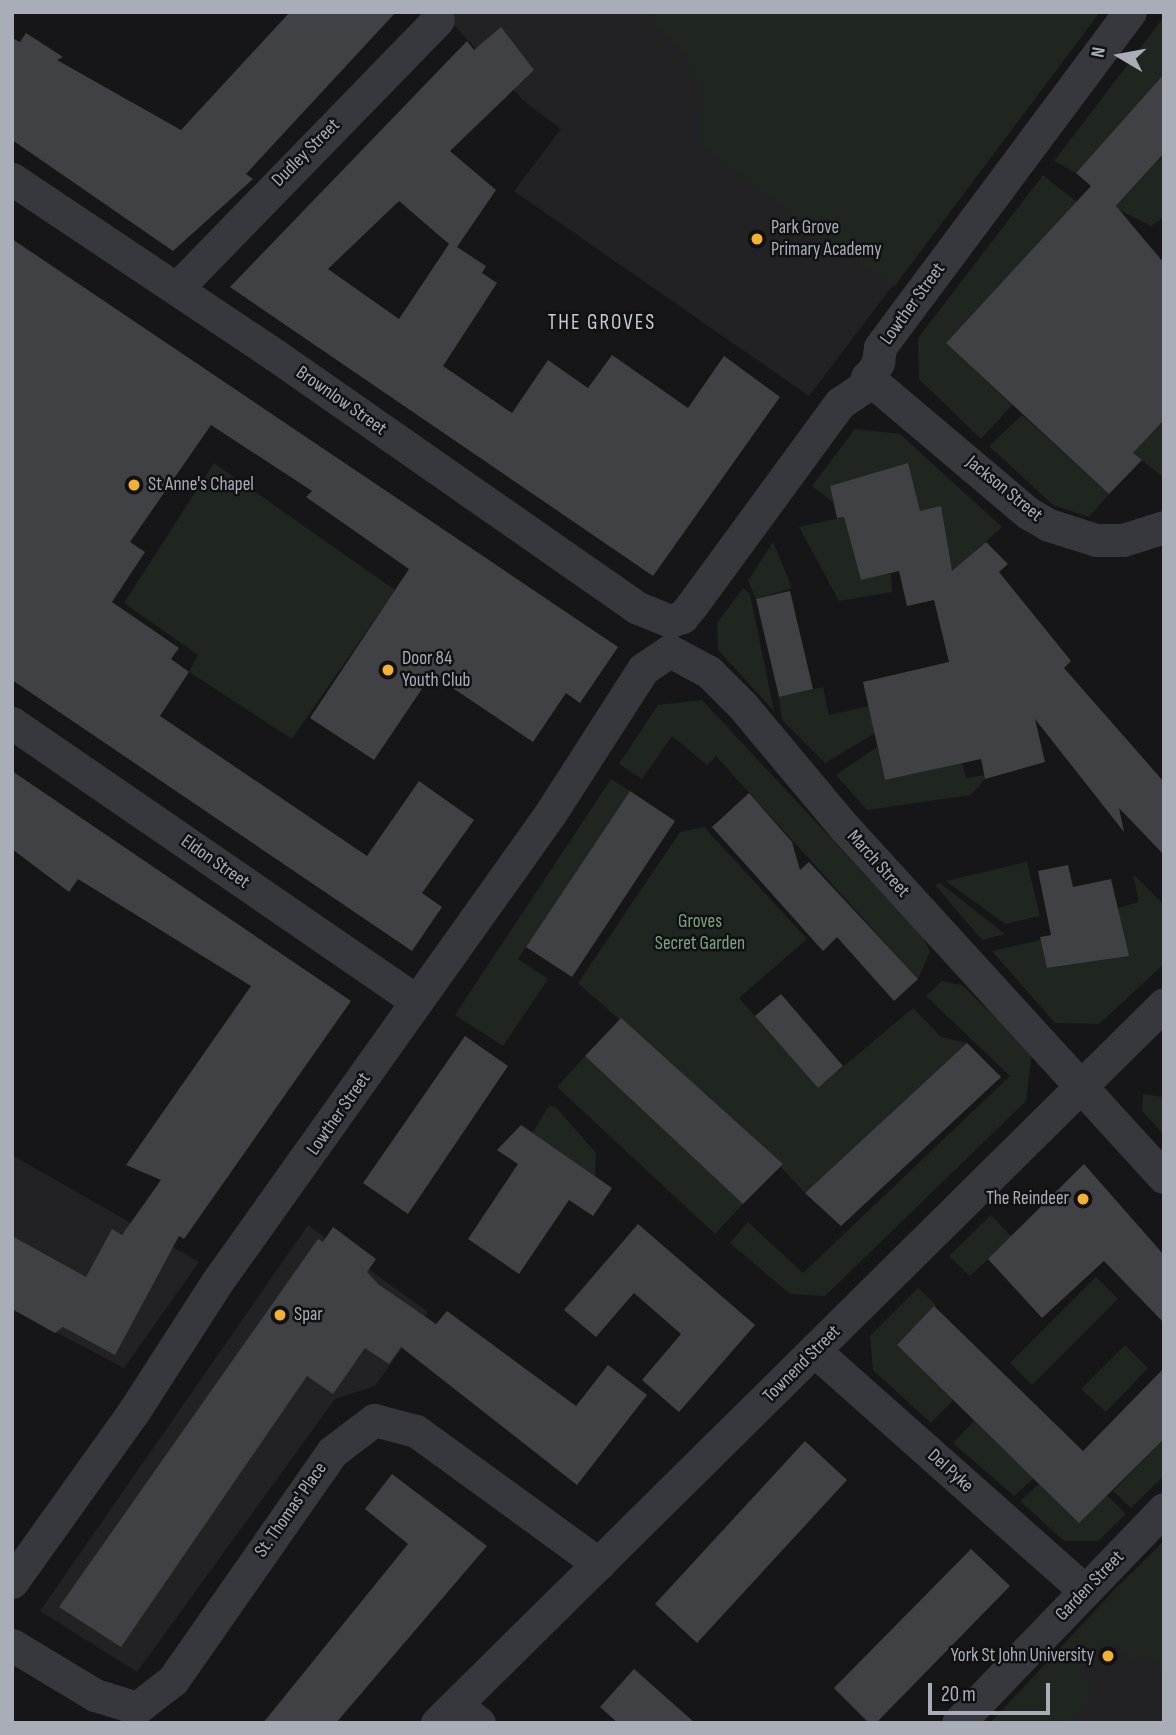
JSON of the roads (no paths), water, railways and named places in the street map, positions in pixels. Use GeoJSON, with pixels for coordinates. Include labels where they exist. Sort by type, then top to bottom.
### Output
{"type":"FeatureCollection","features":[{"type":"Feature","properties":{"kind":"street","name":"Lowther Street"},"geometry":{"type":"LineString","coordinates":[[12,1582],[132,1414],[216,1282],[550,814],[643,669],[670,636],[681,617],[810,442],[867,377],[878,362],[880,347],[1130,12]]}},
{"type":"Feature","properties":{"kind":"street","name":"Dudley Street"},"geometry":{"type":"LineString","coordinates":[[177,288],[438,20]]}},
{"type":"Feature","properties":{"kind":"street","name":"Brownlow Street"},"geometry":{"type":"LineString","coordinates":[[12,179],[177,288],[638,608],[670,636]]}},
{"type":"Feature","properties":{"kind":"street","name":"Jackson Street"},"geometry":{"type":"LineString","coordinates":[[867,377],[1028,513],[1049,525],[1096,540],[1123,540],[1164,527]]}},
{"type":"Feature","properties":{"kind":"street","name":"March Street"},"geometry":{"type":"LineString","coordinates":[[670,636],[742,705],[827,807],[1164,1177]]}},
{"type":"Feature","properties":{"kind":"street","name":"Eldon Street"},"geometry":{"type":"LineString","coordinates":[[12,723],[417,1002]]}},
{"type":"Feature","properties":{"kind":"street","name":"Townend Street"},"geometry":{"type":"LineString","coordinates":[[457,1717],[599,1564],[816,1352],[1164,1003]]}},
{"type":"Feature","properties":{"kind":"street","name":"Del Pyke"},"geometry":{"type":"LineString","coordinates":[[816,1352],[1085,1591]]}},
{"type":"Feature","properties":{"kind":"street","name":"St. Thomas' Place"},"geometry":{"type":"LineString","coordinates":[[12,1645],[95,1695],[137,1708],[173,1680],[332,1452],[374,1420],[416,1431],[599,1564]]}},
{"type":"Feature","properties":{"kind":"street","name":"Garden Street"},"geometry":{"type":"LineString","coordinates":[[958,1723],[1164,1509]]}},
{"type":"Feature","properties":{"kind":"place","name":"Park Grove Primary Academy"},"geometry":{"type":"Point","coordinates":[757,239]}},
{"type":"Feature","properties":{"kind":"place","name":"St Anne's Chapel"},"geometry":{"type":"Point","coordinates":[134,485]}},
{"type":"Feature","properties":{"kind":"place","name":"Door 84 Youth Club"},"geometry":{"type":"Point","coordinates":[388,670]}},
{"type":"Feature","properties":{"kind":"place","name":"The Reindeer"},"geometry":{"type":"Point","coordinates":[1083,1199]}},
{"type":"Feature","properties":{"kind":"place","name":"Spar"},"geometry":{"type":"Point","coordinates":[280,1315]}},
{"type":"Feature","properties":{"kind":"place","name":"York St John University"},"geometry":{"type":"Point","coordinates":[1108,1656]}},
{"type":"Feature","properties":{"kind":"district","name":"THE GROVES"},"geometry":{"type":"Point","coordinates":[602,323]}},
{"type":"Feature","properties":{"kind":"park label","name":"Groves Secret Garden"},"geometry":{"type":"Point","coordinates":[700,933]}}]}
